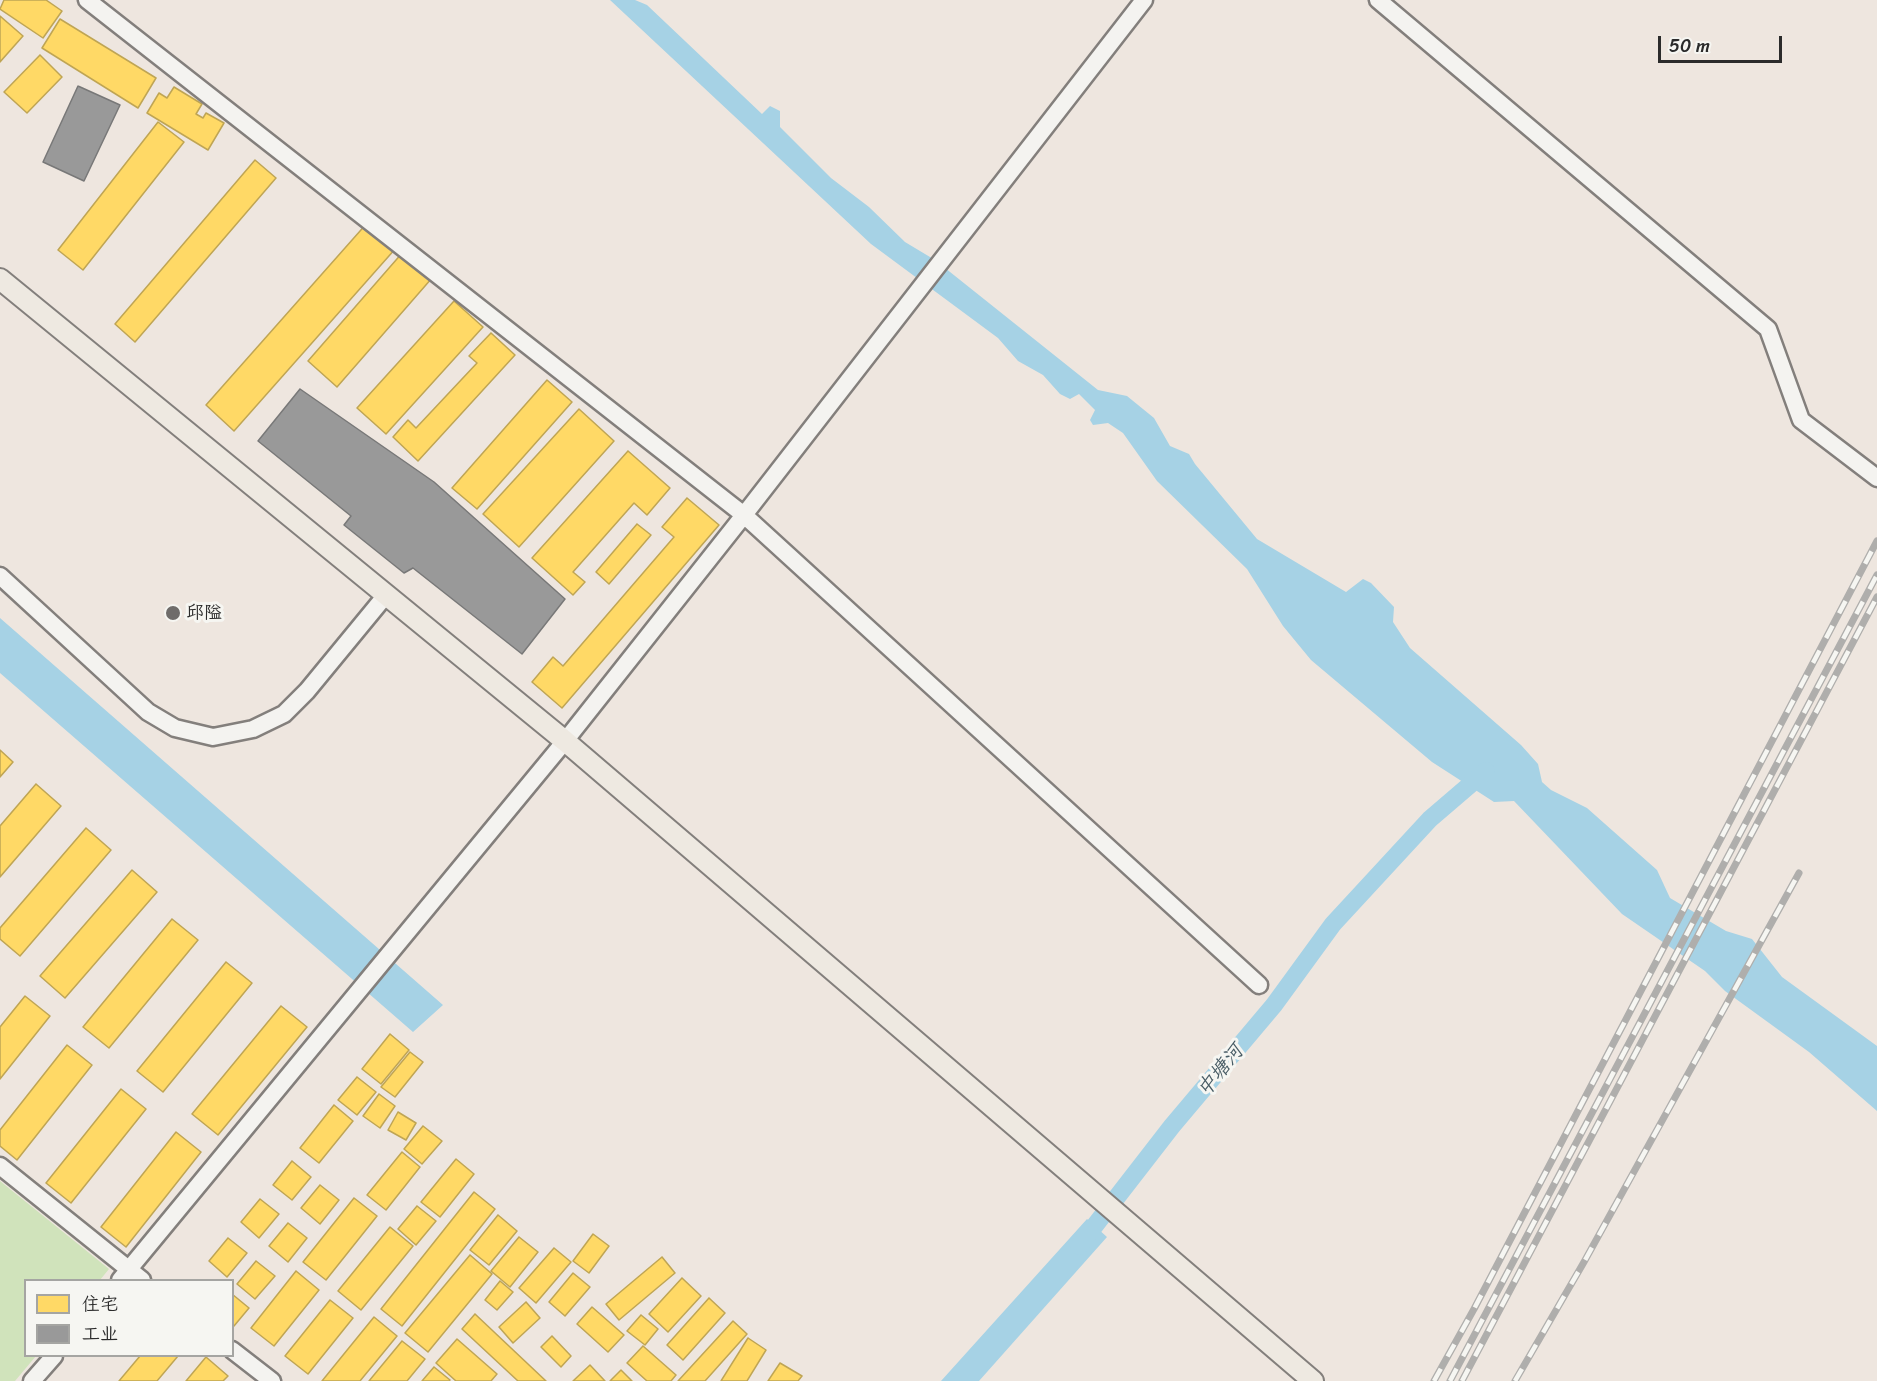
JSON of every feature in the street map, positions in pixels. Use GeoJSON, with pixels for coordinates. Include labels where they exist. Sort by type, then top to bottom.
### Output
{"type":"FeatureCollection","features":[{"type":"Feature","properties":{"kind":"main road"},"geometry":{"type":"LineString","coordinates":[[0,279],[565,741],[1087,1185],[1313,1381]]}},
{"type":"Feature","properties":{"kind":"street"},"geometry":{"type":"LineString","coordinates":[[87,0],[744,515],[1259,985]]}},
{"type":"Feature","properties":{"kind":"street"},"geometry":{"type":"LineString","coordinates":[[0,1166],[130,1277],[353,999],[565,741],[744,515],[1144,0]]}},
{"type":"Feature","properties":{"kind":"street"},"geometry":{"type":"LineString","coordinates":[[1378,0],[1768,328],[1801,420],[1877,478]]}},
{"type":"Feature","properties":{"kind":"street"},"geometry":{"type":"LineString","coordinates":[[0,576],[148,711],[175,728],[213,737],[253,729],[284,714],[307,691],[386,595]]}},
{"type":"Feature","properties":{"kind":"street"},"geometry":{"type":"LineString","coordinates":[[234,1352],[272,1381]]}},
{"type":"Feature","properties":{"kind":"street"},"geometry":{"type":"LineString","coordinates":[[32,1381],[53,1357]]}},
{"type":"Feature","properties":{"kind":"green space"},"geometry":{"type":"Polygon","coordinates":[[[0,1181],[109,1269],[101,1279],[24,1279],[24,1357],[35,1357],[15,1381],[0,1381],[0,1181]]]}},
{"type":"Feature","properties":{"kind":"water"},"geometry":{"type":"Polygon","coordinates":[[[610,0],[635,0],[647,5],[762,114],[770,106],[780,111],[780,127],[831,178],[869,207],[905,242],[935,260],[1098,390],[1127,396],[1154,418],[1170,446],[1189,454],[1257,539],[1346,592],[1363,579],[1371,583],[1394,607],[1393,622],[1410,648],[1521,745],[1538,764],[1542,782],[1551,790],[1587,808],[1657,870],[1670,898],[1726,931],[1752,939],[1782,977],[1877,1046],[1877,1111],[1809,1052],[1725,991],[1705,971],[1622,914],[1514,801],[1494,802],[1432,762],[1311,660],[1283,626],[1247,569],[1157,481],[1123,433],[1108,423],[1093,425],[1090,420],[1095,410],[1079,394],[1070,399],[1060,394],[1043,375],[1018,361],[998,338],[871,244],[610,0]]]}},
{"type":"Feature","properties":{"kind":"water"},"geometry":{"type":"Polygon","coordinates":[[[0,618],[443,1005],[413,1032],[0,673],[0,618]]]}},
{"type":"Feature","properties":{"kind":"water"},"geometry":{"type":"Polygon","coordinates":[[[1087,1219],[1107,1237],[979,1381],[941,1381],[1087,1219]]]}},
{"type":"Feature","properties":{"kind":"building: 住宅"},"geometry":{"type":"Polygon","coordinates":[[[4,0],[46,0],[62,11],[43,38],[0,9],[4,0]]]}},
{"type":"Feature","properties":{"kind":"building: 住宅"},"geometry":{"type":"Polygon","coordinates":[[[0,16],[23,36],[0,62],[0,16]]]}},
{"type":"Feature","properties":{"kind":"building: 住宅"},"geometry":{"type":"Polygon","coordinates":[[[60,19],[156,78],[138,108],[42,48],[60,19]]]}},
{"type":"Feature","properties":{"kind":"building: 住宅"},"geometry":{"type":"Polygon","coordinates":[[[40,55],[62,77],[27,113],[4,92],[40,55]]]}},
{"type":"Feature","properties":{"kind":"building: 住宅"},"geometry":{"type":"Polygon","coordinates":[[[174,87],[202,104],[196,114],[203,118],[206,113],[224,123],[208,150],[147,113],[159,93],[167,98],[174,87]]]}},
{"type":"Feature","properties":{"kind":"building: 住宅"},"geometry":{"type":"Polygon","coordinates":[[[158,122],[184,142],[83,270],[58,250],[158,122]]]}},
{"type":"Feature","properties":{"kind":"building: 住宅"},"geometry":{"type":"Polygon","coordinates":[[[255,160],[276,178],[135,342],[115,324],[255,160]]]}},
{"type":"Feature","properties":{"kind":"building: 住宅"},"geometry":{"type":"Polygon","coordinates":[[[368,222],[396,248],[234,431],[206,405],[368,222]]]}},
{"type":"Feature","properties":{"kind":"building: 住宅"},"geometry":{"type":"Polygon","coordinates":[[[403,252],[432,278],[337,387],[308,361],[403,252]]]}},
{"type":"Feature","properties":{"kind":"building: 住宅"},"geometry":{"type":"Polygon","coordinates":[[[454,301],[483,327],[386,434],[357,408],[454,301]]]}},
{"type":"Feature","properties":{"kind":"building: 住宅"},"geometry":{"type":"Polygon","coordinates":[[[491,333],[515,355],[418,461],[393,437],[408,420],[416,428],[477,363],[469,356],[491,333]]]}},
{"type":"Feature","properties":{"kind":"building: 住宅"},"geometry":{"type":"Polygon","coordinates":[[[547,380],[572,402],[477,509],[452,488],[547,380]]]}},
{"type":"Feature","properties":{"kind":"building: 住宅"},"geometry":{"type":"Polygon","coordinates":[[[579,409],[614,441],[519,547],[483,514],[579,409]]]}},
{"type":"Feature","properties":{"kind":"building: 住宅"},"geometry":{"type":"Polygon","coordinates":[[[628,451],[670,488],[647,515],[634,503],[573,572],[585,582],[573,595],[532,558],[628,451]]]}},
{"type":"Feature","properties":{"kind":"building: 住宅"},"geometry":{"type":"Polygon","coordinates":[[[687,498],[719,525],[562,708],[532,682],[553,657],[563,666],[674,537],[662,527],[687,498]]]}},
{"type":"Feature","properties":{"kind":"building: 住宅"},"geometry":{"type":"Polygon","coordinates":[[[637,524],[651,535],[609,584],[596,572],[637,524]]]}},
{"type":"Feature","properties":{"kind":"building: 住宅"},"geometry":{"type":"Polygon","coordinates":[[[0,750],[13,762],[0,777],[0,750]]]}},
{"type":"Feature","properties":{"kind":"building: 住宅"},"geometry":{"type":"Polygon","coordinates":[[[36,784],[61,806],[0,877],[0,826],[36,784]]]}},
{"type":"Feature","properties":{"kind":"building: 住宅"},"geometry":{"type":"Polygon","coordinates":[[[86,828],[111,850],[20,956],[0,939],[0,928],[86,828]]]}},
{"type":"Feature","properties":{"kind":"building: 住宅"},"geometry":{"type":"Polygon","coordinates":[[[132,870],[157,892],[65,998],[40,976],[132,870]]]}},
{"type":"Feature","properties":{"kind":"building: 住宅"},"geometry":{"type":"Polygon","coordinates":[[[172,919],[198,940],[109,1048],[83,1027],[172,919]]]}},
{"type":"Feature","properties":{"kind":"building: 住宅"},"geometry":{"type":"Polygon","coordinates":[[[226,962],[252,983],[163,1092],[137,1071],[226,962]]]}},
{"type":"Feature","properties":{"kind":"building: 住宅"},"geometry":{"type":"Polygon","coordinates":[[[25,996],[50,1016],[0,1079],[0,1027],[25,996]]]}},
{"type":"Feature","properties":{"kind":"building: 住宅"},"geometry":{"type":"Polygon","coordinates":[[[281,1006],[307,1027],[218,1135],[192,1114],[281,1006]]]}},
{"type":"Feature","properties":{"kind":"building: 住宅"},"geometry":{"type":"Polygon","coordinates":[[[390,1034],[409,1050],[381,1084],[362,1069],[390,1034]]]}},
{"type":"Feature","properties":{"kind":"building: 住宅"},"geometry":{"type":"Polygon","coordinates":[[[67,1045],[92,1065],[17,1160],[0,1146],[0,1130],[67,1045]]]}},
{"type":"Feature","properties":{"kind":"building: 住宅"},"geometry":{"type":"Polygon","coordinates":[[[410,1052],[423,1062],[395,1097],[381,1087],[410,1052]]]}},
{"type":"Feature","properties":{"kind":"building: 住宅"},"geometry":{"type":"Polygon","coordinates":[[[357,1077],[376,1092],[357,1115],[338,1100],[357,1077]]]}},
{"type":"Feature","properties":{"kind":"building: 住宅"},"geometry":{"type":"Polygon","coordinates":[[[121,1089],[146,1109],[71,1203],[46,1183],[121,1089]]]}},
{"type":"Feature","properties":{"kind":"building: 住宅"},"geometry":{"type":"Polygon","coordinates":[[[379,1094],[395,1106],[380,1128],[363,1116],[379,1094]]]}},
{"type":"Feature","properties":{"kind":"building: 住宅"},"geometry":{"type":"Polygon","coordinates":[[[334,1105],[353,1121],[319,1163],[300,1148],[334,1105]]]}},
{"type":"Feature","properties":{"kind":"building: 住宅"},"geometry":{"type":"Polygon","coordinates":[[[398,1112],[416,1123],[406,1140],[388,1130],[398,1112]]]}},
{"type":"Feature","properties":{"kind":"building: 住宅"},"geometry":{"type":"Polygon","coordinates":[[[423,1126],[442,1141],[422,1164],[404,1149],[423,1126]]]}},
{"type":"Feature","properties":{"kind":"building: 住宅"},"geometry":{"type":"Polygon","coordinates":[[[176,1132],[201,1152],[126,1247],[101,1227],[176,1132]]]}},
{"type":"Feature","properties":{"kind":"building: 住宅"},"geometry":{"type":"Polygon","coordinates":[[[402,1152],[420,1167],[386,1210],[367,1195],[402,1152]]]}},
{"type":"Feature","properties":{"kind":"building: 住宅"},"geometry":{"type":"Polygon","coordinates":[[[456,1159],[474,1174],[440,1217],[421,1202],[456,1159]]]}},
{"type":"Feature","properties":{"kind":"building: 住宅"},"geometry":{"type":"Polygon","coordinates":[[[292,1161],[311,1177],[292,1200],[273,1185],[292,1161]]]}},
{"type":"Feature","properties":{"kind":"building: 住宅"},"geometry":{"type":"Polygon","coordinates":[[[320,1185],[339,1200],[320,1224],[301,1208],[320,1185]]]}},
{"type":"Feature","properties":{"kind":"building: 住宅"},"geometry":{"type":"Polygon","coordinates":[[[474,1192],[495,1209],[402,1326],[381,1309],[474,1192]]]}},
{"type":"Feature","properties":{"kind":"building: 住宅"},"geometry":{"type":"Polygon","coordinates":[[[354,1198],[377,1216],[326,1280],[303,1262],[354,1198]]]}},
{"type":"Feature","properties":{"kind":"building: 住宅"},"geometry":{"type":"Polygon","coordinates":[[[260,1199],[279,1214],[259,1238],[241,1222],[260,1199]]]}},
{"type":"Feature","properties":{"kind":"building: 住宅"},"geometry":{"type":"Polygon","coordinates":[[[417,1206],[436,1221],[416,1245],[398,1229],[417,1206]]]}},
{"type":"Feature","properties":{"kind":"building: 住宅"},"geometry":{"type":"Polygon","coordinates":[[[498,1215],[517,1231],[489,1265],[470,1250],[498,1215]]]}},
{"type":"Feature","properties":{"kind":"building: 住宅"},"geometry":{"type":"Polygon","coordinates":[[[288,1223],[307,1238],[288,1262],[269,1246],[288,1223]]]}},
{"type":"Feature","properties":{"kind":"building: 住宅"},"geometry":{"type":"Polygon","coordinates":[[[390,1227],[413,1246],[361,1310],[338,1291],[390,1227]]]}},
{"type":"Feature","properties":{"kind":"building: 住宅"},"geometry":{"type":"Polygon","coordinates":[[[593,1234],[609,1246],[589,1273],[573,1261],[593,1234]]]}},
{"type":"Feature","properties":{"kind":"building: 住宅"},"geometry":{"type":"Polygon","coordinates":[[[519,1237],[538,1252],[510,1287],[491,1271],[519,1237]]]}},
{"type":"Feature","properties":{"kind":"building: 住宅"},"geometry":{"type":"Polygon","coordinates":[[[228,1238],[247,1253],[227,1277],[209,1261],[228,1238]]]}},
{"type":"Feature","properties":{"kind":"building: 住宅"},"geometry":{"type":"Polygon","coordinates":[[[554,1248],[571,1262],[536,1303],[519,1288],[554,1248]]]}},
{"type":"Feature","properties":{"kind":"building: 住宅"},"geometry":{"type":"Polygon","coordinates":[[[470,1255],[492,1274],[428,1352],[405,1333],[470,1255]]]}},
{"type":"Feature","properties":{"kind":"building: 住宅"},"geometry":{"type":"Polygon","coordinates":[[[662,1257],[675,1273],[619,1320],[606,1304],[662,1257]]]}},
{"type":"Feature","properties":{"kind":"building: 住宅"},"geometry":{"type":"Polygon","coordinates":[[[256,1261],[275,1276],[255,1299],[237,1284],[256,1261]]]}},
{"type":"Feature","properties":{"kind":"building: 住宅"},"geometry":{"type":"Polygon","coordinates":[[[296,1271],[319,1290],[274,1346],[251,1328],[296,1271]]]}},
{"type":"Feature","properties":{"kind":"building: 住宅"},"geometry":{"type":"Polygon","coordinates":[[[573,1273],[590,1287],[565,1316],[549,1302],[573,1273]]]}},
{"type":"Feature","properties":{"kind":"building: 住宅"},"geometry":{"type":"Polygon","coordinates":[[[682,1278],[701,1296],[668,1332],[649,1314],[682,1278]]]}},
{"type":"Feature","properties":{"kind":"building: 住宅"},"geometry":{"type":"Polygon","coordinates":[[[500,1281],[513,1292],[497,1310],[485,1300],[500,1281]]]}},
{"type":"Feature","properties":{"kind":"building: 住宅"},"geometry":{"type":"Polygon","coordinates":[[[234,1296],[249,1308],[234,1326],[234,1296]]]}},
{"type":"Feature","properties":{"kind":"building: 住宅"},"geometry":{"type":"Polygon","coordinates":[[[709,1298],[725,1313],[683,1360],[667,1345],[709,1298]]]}},
{"type":"Feature","properties":{"kind":"building: 住宅"},"geometry":{"type":"Polygon","coordinates":[[[330,1300],[353,1318],[308,1374],[285,1356],[330,1300]]]}},
{"type":"Feature","properties":{"kind":"building: 住宅"},"geometry":{"type":"Polygon","coordinates":[[[526,1302],[540,1318],[513,1343],[499,1327],[526,1302]]]}},
{"type":"Feature","properties":{"kind":"building: 住宅"},"geometry":{"type":"Polygon","coordinates":[[[592,1307],[624,1335],[608,1352],[577,1324],[592,1307]]]}},
{"type":"Feature","properties":{"kind":"building: 住宅"},"geometry":{"type":"Polygon","coordinates":[[[475,1314],[546,1381],[518,1381],[462,1329],[475,1314]]]}},
{"type":"Feature","properties":{"kind":"building: 住宅"},"geometry":{"type":"Polygon","coordinates":[[[641,1315],[658,1329],[645,1345],[627,1331],[641,1315]]]}},
{"type":"Feature","properties":{"kind":"building: 住宅"},"geometry":{"type":"Polygon","coordinates":[[[374,1317],[397,1336],[360,1381],[322,1381],[374,1317]]]}},
{"type":"Feature","properties":{"kind":"building: 住宅"},"geometry":{"type":"Polygon","coordinates":[[[733,1321],[747,1334],[705,1381],[678,1381],[733,1321]]]}},
{"type":"Feature","properties":{"kind":"building: 住宅"},"geometry":{"type":"Polygon","coordinates":[[[552,1336],[571,1356],[561,1367],[541,1347],[552,1336]]]}},
{"type":"Feature","properties":{"kind":"building: 住宅"},"geometry":{"type":"Polygon","coordinates":[[[748,1338],[766,1350],[747,1381],[721,1381],[748,1338]]]}},
{"type":"Feature","properties":{"kind":"building: 住宅"},"geometry":{"type":"Polygon","coordinates":[[[457,1339],[497,1374],[491,1381],[456,1381],[436,1363],[457,1339]]]}},
{"type":"Feature","properties":{"kind":"building: 住宅"},"geometry":{"type":"Polygon","coordinates":[[[402,1341],[425,1359],[407,1381],[369,1381],[402,1341]]]}},
{"type":"Feature","properties":{"kind":"building: 住宅"},"geometry":{"type":"Polygon","coordinates":[[[643,1346],[676,1375],[671,1381],[647,1381],[627,1363],[643,1346]]]}},
{"type":"Feature","properties":{"kind":"building: 住宅"},"geometry":{"type":"Polygon","coordinates":[[[139,1357],[177,1357],[157,1381],[119,1381],[139,1357]]]}},
{"type":"Feature","properties":{"kind":"building: 住宅"},"geometry":{"type":"Polygon","coordinates":[[[206,1357],[228,1376],[223,1381],[186,1381],[206,1357]]]}},
{"type":"Feature","properties":{"kind":"building: 住宅"},"geometry":{"type":"Polygon","coordinates":[[[780,1363],[802,1376],[798,1381],[768,1381],[780,1363]]]}},
{"type":"Feature","properties":{"kind":"building: 住宅"},"geometry":{"type":"Polygon","coordinates":[[[590,1365],[605,1381],[573,1381],[590,1365]]]}},
{"type":"Feature","properties":{"kind":"building: 住宅"},"geometry":{"type":"Polygon","coordinates":[[[434,1367],[450,1380],[422,1381],[434,1367]]]}},
{"type":"Feature","properties":{"kind":"building: 住宅"},"geometry":{"type":"Polygon","coordinates":[[[621,1370],[632,1381],[610,1381],[621,1370]]]}},
{"type":"Feature","properties":{"kind":"building: 工业"},"geometry":{"type":"Polygon","coordinates":[[[78,86],[120,105],[84,181],[43,162],[78,86]]]}},
{"type":"Feature","properties":{"kind":"building: 工业"},"geometry":{"type":"Polygon","coordinates":[[[300,389],[434,482],[565,599],[522,654],[413,568],[404,573],[344,525],[351,516],[258,441],[300,389]]]}},
{"type":"Feature","properties":{"kind":"waterway","name":"中塘河"},"geometry":{"type":"LineString","coordinates":[[1079,1246],[1172,1126],[1274,1005],[1333,924],[1430,819],[1486,771]]}},
{"type":"Feature","properties":{"kind":"railway"},"geometry":{"type":"LineString","coordinates":[[1434,1381],[1877,541]]}},
{"type":"Feature","properties":{"kind":"railway"},"geometry":{"type":"LineString","coordinates":[[1450,1381],[1877,575]]}},
{"type":"Feature","properties":{"kind":"railway"},"geometry":{"type":"LineString","coordinates":[[1462,1381],[1877,597]]}},
{"type":"Feature","properties":{"kind":"railway"},"geometry":{"type":"LineString","coordinates":[[1515,1381],[1584,1262],[1799,873]]}},
{"type":"Feature","properties":{"kind":"place","name":"邱隘"},"geometry":{"type":"Point","coordinates":[173,613]}}]}
